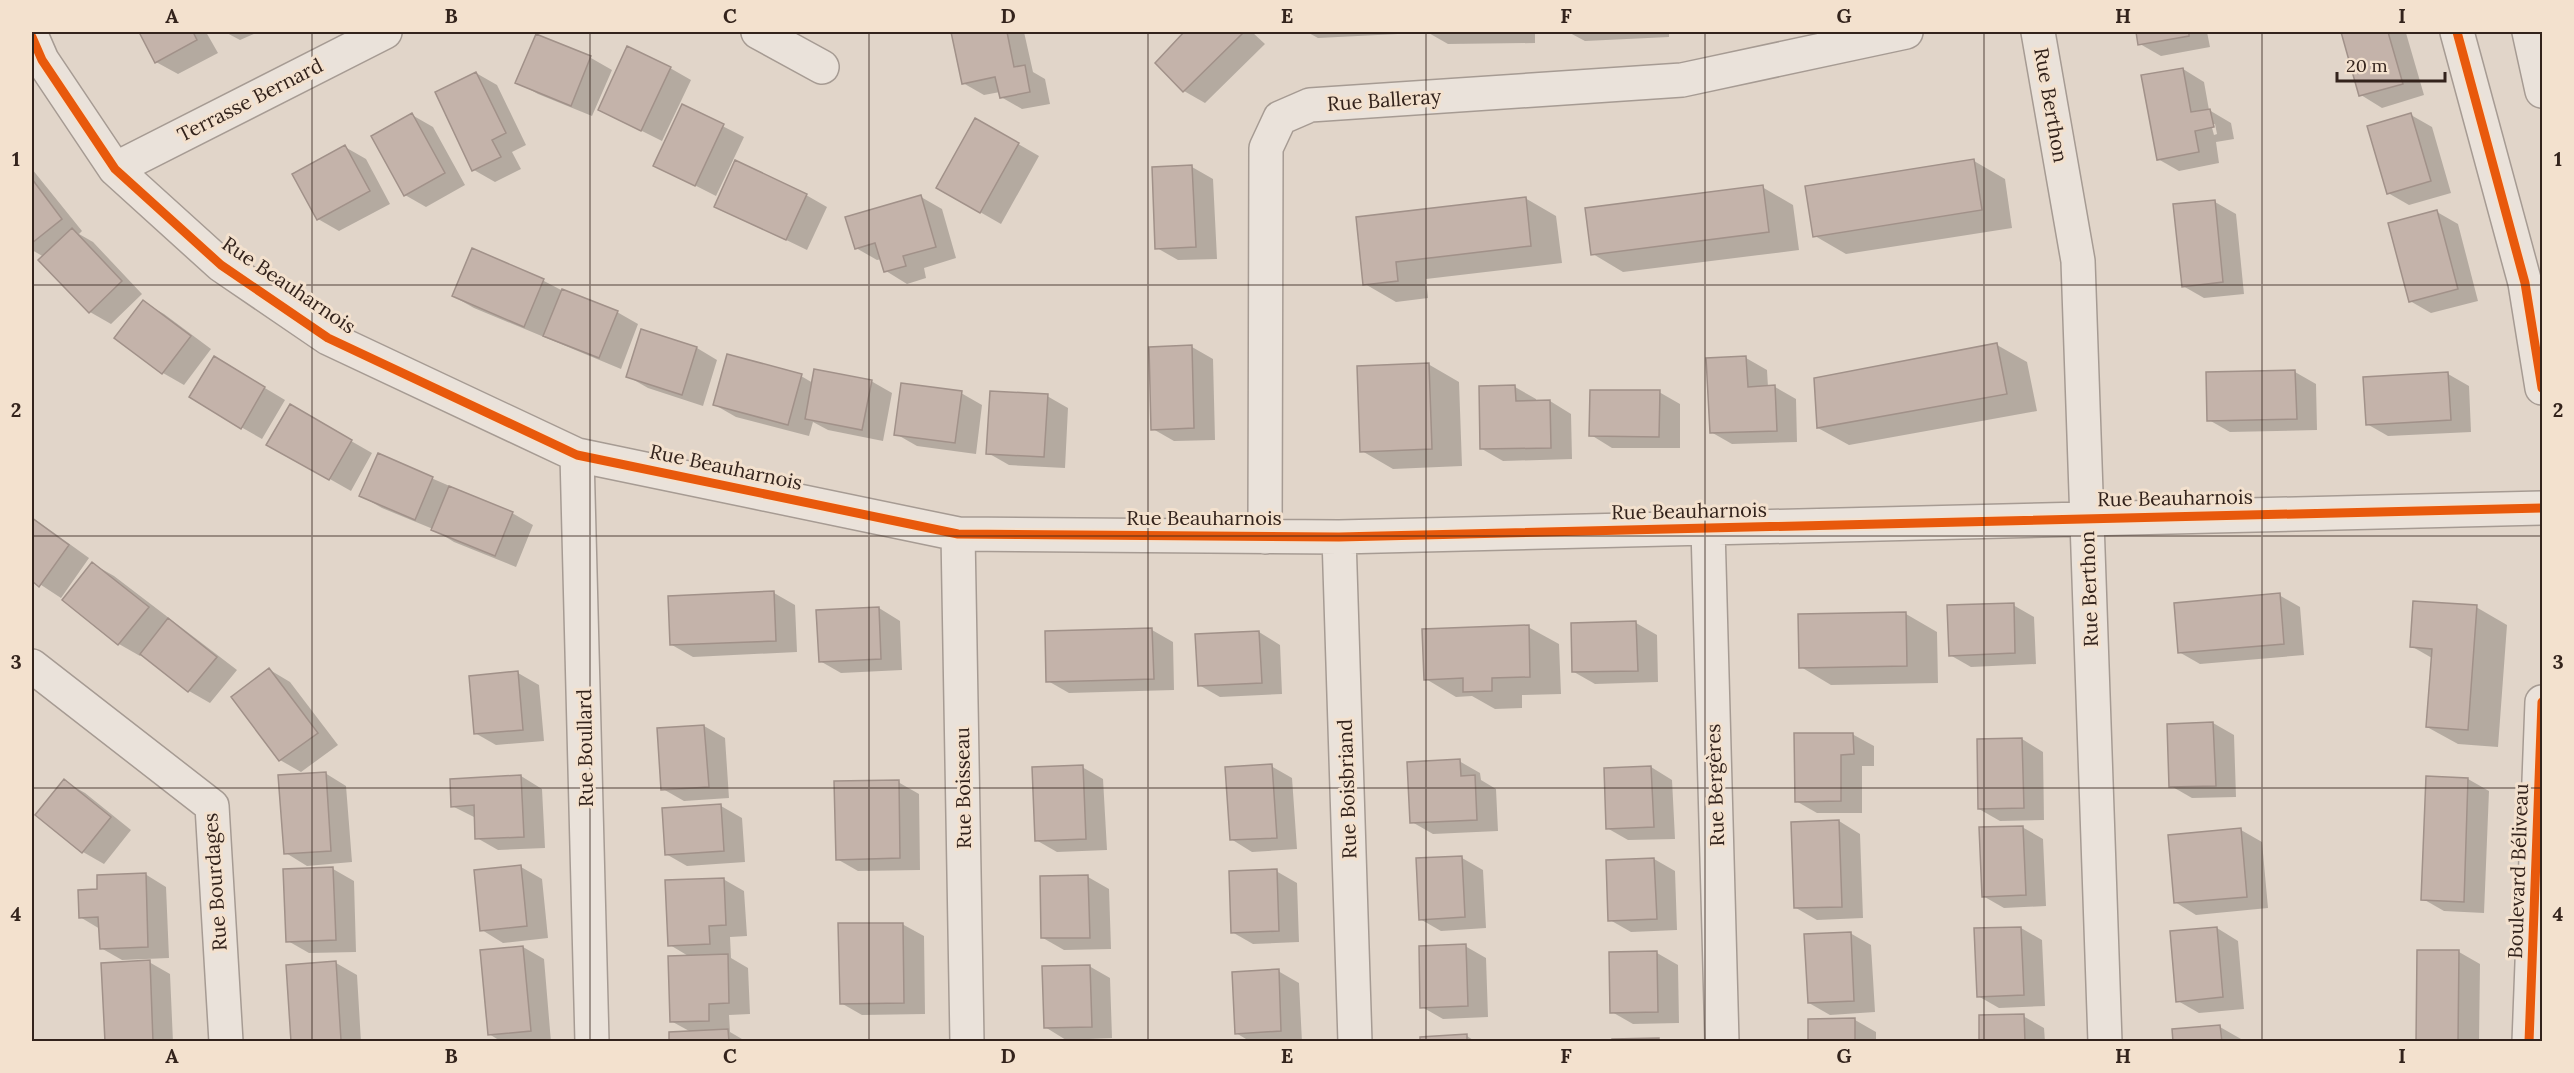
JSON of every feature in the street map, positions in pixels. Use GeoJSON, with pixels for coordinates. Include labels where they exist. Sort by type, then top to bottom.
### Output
{"type":"FeatureCollection","features":[{"type":"Feature","properties":{"kind":"street","name":"Terrasse Bernard"},"geometry":{"type":"LineString","coordinates":[[115,169],[385,32]]}},
{"type":"Feature","properties":{"kind":"street"},"geometry":{"type":"LineString","coordinates":[[758,32],[822,67]]}},
{"type":"Feature","properties":{"kind":"street","name":"Rue Balleray"},"geometry":{"type":"LineString","coordinates":[[1265,537],[1266,148],[1280,118],[1310,105],[1682,80],[1906,32]]}},
{"type":"Feature","properties":{"kind":"street","name":"Rue Berthon"},"geometry":{"type":"LineString","coordinates":[[2038,32],[2078,261],[2105,1041]]}},
{"type":"Feature","properties":{"kind":"street"},"geometry":{"type":"LineString","coordinates":[[2457,32],[2525,283],[2542,388]]}},
{"type":"Feature","properties":{"kind":"street"},"geometry":{"type":"LineString","coordinates":[[2529,32],[2541,79]]}},
{"type":"Feature","properties":{"kind":"street","name":"Rue Beauharnois"},"geometry":{"type":"LineString","coordinates":[[32,36],[42,60],[115,169],[221,265],[328,338],[577,455],[958,534],[1339,537],[2542,508]]}},
{"type":"Feature","properties":{"kind":"street","name":"Rue Boullard"},"geometry":{"type":"LineString","coordinates":[[577,455],[592,1041]]}},
{"type":"Feature","properties":{"kind":"street","name":"Rue Bergères"},"geometry":{"type":"LineString","coordinates":[[1708,528],[1722,1041]]}},
{"type":"Feature","properties":{"kind":"street","name":"Rue Boisseau"},"geometry":{"type":"LineString","coordinates":[[958,534],[967,1041]]}},
{"type":"Feature","properties":{"kind":"street","name":"Rue Boisbriand"},"geometry":{"type":"LineString","coordinates":[[1339,537],[1355,1041]]}},
{"type":"Feature","properties":{"kind":"street","name":"Rue Bourdages"},"geometry":{"type":"LineString","coordinates":[[35,675],[212,806],[226,1041]]}},
{"type":"Feature","properties":{"kind":"street","name":"Boulevard Béliveau"},"geometry":{"type":"LineString","coordinates":[[2529,1041],[2538,945],[2542,702]]}},
{"type":"Feature","properties":{"kind":"building"},"geometry":{"type":"Polygon","coordinates":[[[139,32],[193,32],[197,40],[155,63],[139,32]]]}},
{"type":"Feature","properties":{"kind":"building"},"geometry":{"type":"Polygon","coordinates":[[[951,32],[1007,32],[1014,67],[1025,65],[1030,92],[1000,98],[995,77],[962,84],[951,32]]]}},
{"type":"Feature","properties":{"kind":"building"},"geometry":{"type":"Polygon","coordinates":[[[1184,32],[1244,32],[1183,92],[1155,63],[1184,32]]]}},
{"type":"Feature","properties":{"kind":"building"},"geometry":{"type":"Polygon","coordinates":[[[1426,32],[1514,32],[1426,33],[1426,32]]]}},
{"type":"Feature","properties":{"kind":"building"},"geometry":{"type":"Polygon","coordinates":[[[2136,32],[2189,32],[2189,36],[2138,45],[2136,32]]]}},
{"type":"Feature","properties":{"kind":"building"},"geometry":{"type":"Polygon","coordinates":[[[2341,32],[2388,32],[2403,84],[2359,96],[2341,32]]]}},
{"type":"Feature","properties":{"kind":"building"},"geometry":{"type":"Polygon","coordinates":[[[536,34],[591,56],[571,106],[515,83],[536,34]]]}},
{"type":"Feature","properties":{"kind":"building"},"geometry":{"type":"Polygon","coordinates":[[[627,46],[671,67],[641,131],[598,110],[627,46]]]}},
{"type":"Feature","properties":{"kind":"building"},"geometry":{"type":"Polygon","coordinates":[[[2183,68],[2191,112],[2210,109],[2214,127],[2195,131],[2199,152],[2157,160],[2141,75],[2183,68]]]}},
{"type":"Feature","properties":{"kind":"building"},"geometry":{"type":"Polygon","coordinates":[[[476,72],[506,133],[492,140],[501,157],[472,171],[435,92],[476,72]]]}},
{"type":"Feature","properties":{"kind":"building"},"geometry":{"type":"Polygon","coordinates":[[[682,104],[724,124],[695,186],[653,166],[682,104]]]}},
{"type":"Feature","properties":{"kind":"building"},"geometry":{"type":"Polygon","coordinates":[[[412,113],[445,173],[404,196],[371,136],[412,113]]]}},
{"type":"Feature","properties":{"kind":"building"},"geometry":{"type":"Polygon","coordinates":[[[2411,113],[2431,181],[2387,194],[2367,126],[2411,113]]]}},
{"type":"Feature","properties":{"kind":"building"},"geometry":{"type":"Polygon","coordinates":[[[975,118],[1019,143],[980,213],[936,188],[975,118]]]}},
{"type":"Feature","properties":{"kind":"building"},"geometry":{"type":"Polygon","coordinates":[[[345,145],[370,191],[317,220],[292,174],[345,145]]]}},
{"type":"Feature","properties":{"kind":"building"},"geometry":{"type":"Polygon","coordinates":[[[1974,159],[1982,210],[1813,237],[1805,186],[1974,159]]]}},
{"type":"Feature","properties":{"kind":"building"},"geometry":{"type":"Polygon","coordinates":[[[735,160],[807,194],[786,240],[714,207],[735,160]]]}},
{"type":"Feature","properties":{"kind":"building"},"geometry":{"type":"Polygon","coordinates":[[[1192,165],[1196,247],[1155,249],[1152,167],[1192,165]]]}},
{"type":"Feature","properties":{"kind":"building"},"geometry":{"type":"Polygon","coordinates":[[[32,179],[62,219],[32,243],[32,179]]]}},
{"type":"Feature","properties":{"kind":"building"},"geometry":{"type":"Polygon","coordinates":[[[1763,185],[1769,232],[1591,255],[1585,208],[1763,185]]]}},
{"type":"Feature","properties":{"kind":"building"},"geometry":{"type":"Polygon","coordinates":[[[921,195],[936,247],[903,256],[906,266],[884,272],[875,243],[855,249],[845,217],[921,195]]]}},
{"type":"Feature","properties":{"kind":"building"},"geometry":{"type":"Polygon","coordinates":[[[1526,197],[1531,246],[1396,262],[1398,281],[1363,285],[1356,217],[1526,197]]]}},
{"type":"Feature","properties":{"kind":"building"},"geometry":{"type":"Polygon","coordinates":[[[2215,200],[2223,282],[2182,287],[2173,204],[2215,200]]]}},
{"type":"Feature","properties":{"kind":"building"},"geometry":{"type":"Polygon","coordinates":[[[2437,210],[2458,289],[2409,302],[2388,223],[2437,210]]]}},
{"type":"Feature","properties":{"kind":"building"},"geometry":{"type":"Polygon","coordinates":[[[72,228],[122,281],[89,313],[38,260],[72,228]]]}},
{"type":"Feature","properties":{"kind":"building"},"geometry":{"type":"Polygon","coordinates":[[[472,248],[544,279],[524,327],[452,296],[472,248]]]}},
{"type":"Feature","properties":{"kind":"building"},"geometry":{"type":"Polygon","coordinates":[[[562,289],[618,311],[599,358],[543,336],[562,289]]]}},
{"type":"Feature","properties":{"kind":"building"},"geometry":{"type":"Polygon","coordinates":[[[143,300],[191,336],[162,374],[114,338],[143,300]]]}},
{"type":"Feature","properties":{"kind":"building"},"geometry":{"type":"Polygon","coordinates":[[[641,329],[697,347],[682,395],[626,377],[641,329]]]}},
{"type":"Feature","properties":{"kind":"building"},"geometry":{"type":"Polygon","coordinates":[[[1997,343],[2007,394],[1817,428],[1814,378],[1997,343]]]}},
{"type":"Feature","properties":{"kind":"building"},"geometry":{"type":"Polygon","coordinates":[[[1192,345],[1194,428],[1151,430],[1149,347],[1192,345]]]}},
{"type":"Feature","properties":{"kind":"building"},"geometry":{"type":"Polygon","coordinates":[[[727,354],[802,374],[788,425],[713,405],[727,354]]]}},
{"type":"Feature","properties":{"kind":"building"},"geometry":{"type":"Polygon","coordinates":[[[214,356],[265,387],[241,429],[189,397],[214,356]]]}},
{"type":"Feature","properties":{"kind":"building"},"geometry":{"type":"Polygon","coordinates":[[[1746,356],[1748,387],[1775,385],[1777,431],[1710,433],[1706,358],[1746,356]]]}},
{"type":"Feature","properties":{"kind":"building"},"geometry":{"type":"Polygon","coordinates":[[[1429,363],[1432,449],[1360,452],[1357,366],[1429,363]]]}},
{"type":"Feature","properties":{"kind":"building"},"geometry":{"type":"Polygon","coordinates":[[[814,369],[872,380],[862,430],[805,419],[814,369]]]}},
{"type":"Feature","properties":{"kind":"building"},"geometry":{"type":"Polygon","coordinates":[[[2295,370],[2297,419],[2207,421],[2206,372],[2295,370]]]}},
{"type":"Feature","properties":{"kind":"building"},"geometry":{"type":"Polygon","coordinates":[[[2448,372],[2451,420],[2366,425],[2363,377],[2448,372]]]}},
{"type":"Feature","properties":{"kind":"building"},"geometry":{"type":"Polygon","coordinates":[[[901,383],[962,391],[955,443],[894,435],[901,383]]]}},
{"type":"Feature","properties":{"kind":"building"},"geometry":{"type":"Polygon","coordinates":[[[1515,385],[1516,401],[1550,400],[1551,448],[1480,449],[1479,386],[1515,385]]]}},
{"type":"Feature","properties":{"kind":"building"},"geometry":{"type":"Polygon","coordinates":[[[1590,390],[1660,390],[1659,437],[1589,436],[1590,390]]]}},
{"type":"Feature","properties":{"kind":"building"},"geometry":{"type":"Polygon","coordinates":[[[990,391],[1048,394],[1044,457],[986,454],[990,391]]]}},
{"type":"Feature","properties":{"kind":"building"},"geometry":{"type":"Polygon","coordinates":[[[290,404],[352,440],[329,480],[266,445],[290,404]]]}},
{"type":"Feature","properties":{"kind":"building"},"geometry":{"type":"Polygon","coordinates":[[[378,453],[433,477],[415,520],[359,496],[378,453]]]}},
{"type":"Feature","properties":{"kind":"building"},"geometry":{"type":"Polygon","coordinates":[[[449,486],[513,512],[495,556],[431,530],[449,486]]]}},
{"type":"Feature","properties":{"kind":"building"},"geometry":{"type":"Polygon","coordinates":[[[32,518],[69,545],[39,587],[32,581],[32,518]]]}},
{"type":"Feature","properties":{"kind":"building"},"geometry":{"type":"Polygon","coordinates":[[[92,562],[149,607],[118,645],[62,600],[92,562]]]}},
{"type":"Feature","properties":{"kind":"building"},"geometry":{"type":"Polygon","coordinates":[[[774,591],[776,641],[670,645],[668,596],[774,591]]]}},
{"type":"Feature","properties":{"kind":"building"},"geometry":{"type":"Polygon","coordinates":[[[2280,593],[2284,644],[2178,653],[2174,603],[2280,593]]]}},
{"type":"Feature","properties":{"kind":"building"},"geometry":{"type":"Polygon","coordinates":[[[2413,601],[2477,605],[2468,730],[2426,727],[2432,649],[2410,647],[2413,601]]]}},
{"type":"Feature","properties":{"kind":"building"},"geometry":{"type":"Polygon","coordinates":[[[2014,603],[2015,653],[1949,656],[1947,605],[2014,603]]]}},
{"type":"Feature","properties":{"kind":"building"},"geometry":{"type":"Polygon","coordinates":[[[879,607],[881,659],[819,662],[816,610],[879,607]]]}},
{"type":"Feature","properties":{"kind":"building"},"geometry":{"type":"Polygon","coordinates":[[[1906,612],[1907,666],[1799,668],[1798,614],[1906,612]]]}},
{"type":"Feature","properties":{"kind":"building"},"geometry":{"type":"Polygon","coordinates":[[[168,618],[217,657],[188,692],[140,654],[168,618]]]}},
{"type":"Feature","properties":{"kind":"building"},"geometry":{"type":"Polygon","coordinates":[[[1636,621],[1638,671],[1572,672],[1571,623],[1636,621]]]}},
{"type":"Feature","properties":{"kind":"building"},"geometry":{"type":"Polygon","coordinates":[[[1529,625],[1530,677],[1492,678],[1492,691],[1463,692],[1463,678],[1424,680],[1422,629],[1529,625]]]}},
{"type":"Feature","properties":{"kind":"building"},"geometry":{"type":"Polygon","coordinates":[[[1152,628],[1154,679],[1046,682],[1045,631],[1152,628]]]}},
{"type":"Feature","properties":{"kind":"building"},"geometry":{"type":"Polygon","coordinates":[[[1259,631],[1262,683],[1198,686],[1195,634],[1259,631]]]}},
{"type":"Feature","properties":{"kind":"building"},"geometry":{"type":"Polygon","coordinates":[[[269,668],[318,733],[279,761],[231,697],[269,668]]]}},
{"type":"Feature","properties":{"kind":"building"},"geometry":{"type":"Polygon","coordinates":[[[518,671],[523,730],[474,734],[469,676],[518,671]]]}},
{"type":"Feature","properties":{"kind":"building"},"geometry":{"type":"Polygon","coordinates":[[[2213,722],[2216,786],[2169,787],[2167,724],[2213,722]]]}},
{"type":"Feature","properties":{"kind":"building"},"geometry":{"type":"Polygon","coordinates":[[[704,725],[709,787],[661,790],[657,728],[704,725]]]}},
{"type":"Feature","properties":{"kind":"building"},"geometry":{"type":"Polygon","coordinates":[[[1794,733],[1853,733],[1854,754],[1841,755],[1841,801],[1795,802],[1794,733]]]}},
{"type":"Feature","properties":{"kind":"building"},"geometry":{"type":"Polygon","coordinates":[[[2022,738],[2024,808],[1978,809],[1977,739],[2022,738]]]}},
{"type":"Feature","properties":{"kind":"building"},"geometry":{"type":"Polygon","coordinates":[[[1460,759],[1461,776],[1475,775],[1477,820],[1410,823],[1407,762],[1460,759]]]}},
{"type":"Feature","properties":{"kind":"building"},"geometry":{"type":"Polygon","coordinates":[[[1272,764],[1277,838],[1230,840],[1225,767],[1272,764]]]}},
{"type":"Feature","properties":{"kind":"building"},"geometry":{"type":"Polygon","coordinates":[[[1083,765],[1086,839],[1035,841],[1032,767],[1083,765]]]}},
{"type":"Feature","properties":{"kind":"building"},"geometry":{"type":"Polygon","coordinates":[[[1651,766],[1654,827],[1606,829],[1604,768],[1651,766]]]}},
{"type":"Feature","properties":{"kind":"building"},"geometry":{"type":"Polygon","coordinates":[[[326,772],[331,851],[284,854],[278,775],[326,772]]]}},
{"type":"Feature","properties":{"kind":"building"},"geometry":{"type":"Polygon","coordinates":[[[521,775],[524,837],[475,839],[474,805],[451,807],[450,779],[521,775]]]}},
{"type":"Feature","properties":{"kind":"building"},"geometry":{"type":"Polygon","coordinates":[[[2426,776],[2468,778],[2464,902],[2421,900],[2426,776]]]}},
{"type":"Feature","properties":{"kind":"building"},"geometry":{"type":"Polygon","coordinates":[[[64,779],[111,817],[82,853],[35,815],[64,779]]]}},
{"type":"Feature","properties":{"kind":"building"},"geometry":{"type":"Polygon","coordinates":[[[899,780],[900,858],[836,860],[834,781],[899,780]]]}},
{"type":"Feature","properties":{"kind":"building"},"geometry":{"type":"Polygon","coordinates":[[[721,804],[724,851],[665,855],[662,808],[721,804]]]}},
{"type":"Feature","properties":{"kind":"building"},"geometry":{"type":"Polygon","coordinates":[[[1839,820],[1842,907],[1794,908],[1791,822],[1839,820]]]}},
{"type":"Feature","properties":{"kind":"building"},"geometry":{"type":"Polygon","coordinates":[[[2023,826],[2026,895],[1982,897],[1979,827],[2023,826]]]}},
{"type":"Feature","properties":{"kind":"building"},"geometry":{"type":"Polygon","coordinates":[[[2241,828],[2247,897],[2174,903],[2168,835],[2241,828]]]}},
{"type":"Feature","properties":{"kind":"building"},"geometry":{"type":"Polygon","coordinates":[[[1462,856],[1465,917],[1419,920],[1416,858],[1462,856]]]}},
{"type":"Feature","properties":{"kind":"building"},"geometry":{"type":"Polygon","coordinates":[[[1654,858],[1657,919],[1608,921],[1606,860],[1654,858]]]}},
{"type":"Feature","properties":{"kind":"building"},"geometry":{"type":"Polygon","coordinates":[[[521,865],[527,926],[480,931],[474,870],[521,865]]]}},
{"type":"Feature","properties":{"kind":"building"},"geometry":{"type":"Polygon","coordinates":[[[333,867],[336,940],[286,942],[283,869],[333,867]]]}},
{"type":"Feature","properties":{"kind":"building"},"geometry":{"type":"Polygon","coordinates":[[[1277,869],[1279,931],[1231,933],[1229,871],[1277,869]]]}},
{"type":"Feature","properties":{"kind":"building"},"geometry":{"type":"Polygon","coordinates":[[[146,873],[148,947],[100,949],[98,917],[79,918],[78,890],[97,889],[97,875],[146,873]]]}},
{"type":"Feature","properties":{"kind":"building"},"geometry":{"type":"Polygon","coordinates":[[[1088,875],[1090,938],[1041,938],[1040,876],[1088,875]]]}},
{"type":"Feature","properties":{"kind":"building"},"geometry":{"type":"Polygon","coordinates":[[[724,878],[726,925],[709,926],[710,944],[668,946],[665,880],[724,878]]]}},
{"type":"Feature","properties":{"kind":"building"},"geometry":{"type":"Polygon","coordinates":[[[838,923],[903,923],[904,1003],[840,1004],[838,923]]]}},
{"type":"Feature","properties":{"kind":"building"},"geometry":{"type":"Polygon","coordinates":[[[2021,927],[2024,995],[1977,997],[1974,928],[2021,927]]]}},
{"type":"Feature","properties":{"kind":"building"},"geometry":{"type":"Polygon","coordinates":[[[2217,927],[2223,997],[2176,1002],[2170,931],[2217,927]]]}},
{"type":"Feature","properties":{"kind":"building"},"geometry":{"type":"Polygon","coordinates":[[[1851,932],[1854,1001],[1808,1003],[1804,934],[1851,932]]]}},
{"type":"Feature","properties":{"kind":"building"},"geometry":{"type":"Polygon","coordinates":[[[1466,944],[1468,1006],[1420,1008],[1419,946],[1466,944]]]}},
{"type":"Feature","properties":{"kind":"building"},"geometry":{"type":"Polygon","coordinates":[[[523,946],[531,1031],[488,1035],[480,950],[523,946]]]}},
{"type":"Feature","properties":{"kind":"building"},"geometry":{"type":"Polygon","coordinates":[[[2417,950],[2459,950],[2458,1042],[2416,1042],[2417,950]]]}},
{"type":"Feature","properties":{"kind":"building"},"geometry":{"type":"Polygon","coordinates":[[[1657,951],[1658,1012],[1610,1013],[1609,952],[1657,951]]]}},
{"type":"Feature","properties":{"kind":"building"},"geometry":{"type":"Polygon","coordinates":[[[728,954],[729,1003],[709,1004],[709,1021],[670,1022],[668,956],[728,954]]]}},
{"type":"Feature","properties":{"kind":"building"},"geometry":{"type":"Polygon","coordinates":[[[150,960],[153,1042],[105,1042],[101,963],[150,960]]]}},
{"type":"Feature","properties":{"kind":"building"},"geometry":{"type":"Polygon","coordinates":[[[336,961],[341,1040],[291,1042],[286,965],[336,961]]]}},
{"type":"Feature","properties":{"kind":"building"},"geometry":{"type":"Polygon","coordinates":[[[1090,965],[1092,1027],[1044,1028],[1042,966],[1090,965]]]}},
{"type":"Feature","properties":{"kind":"building"},"geometry":{"type":"Polygon","coordinates":[[[1279,969],[1281,1031],[1235,1034],[1232,972],[1279,969]]]}},
{"type":"Feature","properties":{"kind":"building"},"geometry":{"type":"Polygon","coordinates":[[[2024,1014],[2025,1042],[1979,1042],[1979,1015],[2024,1014]]]}},
{"type":"Feature","properties":{"kind":"building"},"geometry":{"type":"Polygon","coordinates":[[[1855,1018],[1855,1042],[1808,1042],[1808,1019],[1855,1018]]]}},
{"type":"Feature","properties":{"kind":"building"},"geometry":{"type":"Polygon","coordinates":[[[2220,1025],[2222,1042],[2173,1042],[2172,1029],[2220,1025]]]}},
{"type":"Feature","properties":{"kind":"building"},"geometry":{"type":"Polygon","coordinates":[[[728,1029],[729,1042],[669,1042],[669,1032],[728,1029]]]}},
{"type":"Feature","properties":{"kind":"building"},"geometry":{"type":"Polygon","coordinates":[[[1467,1034],[1467,1042],[1420,1042],[1420,1037],[1467,1034]]]}},
{"type":"Feature","properties":{"kind":"building"},"geometry":{"type":"Polygon","coordinates":[[[1659,1038],[1659,1042],[1612,1042],[1612,1039],[1659,1038]]]}},
{"type":"Feature","properties":{"kind":"cycle path"},"geometry":{"type":"LineString","coordinates":[[2457,32],[2525,283],[2542,388]]}},
{"type":"Feature","properties":{"kind":"cycle path"},"geometry":{"type":"LineString","coordinates":[[32,37],[42,60],[115,169],[221,265],[328,338],[577,455],[958,534],[1339,537],[2542,508]]}},
{"type":"Feature","properties":{"kind":"cycle path"},"geometry":{"type":"LineString","coordinates":[[2529,1042],[2542,702]]}}]}
